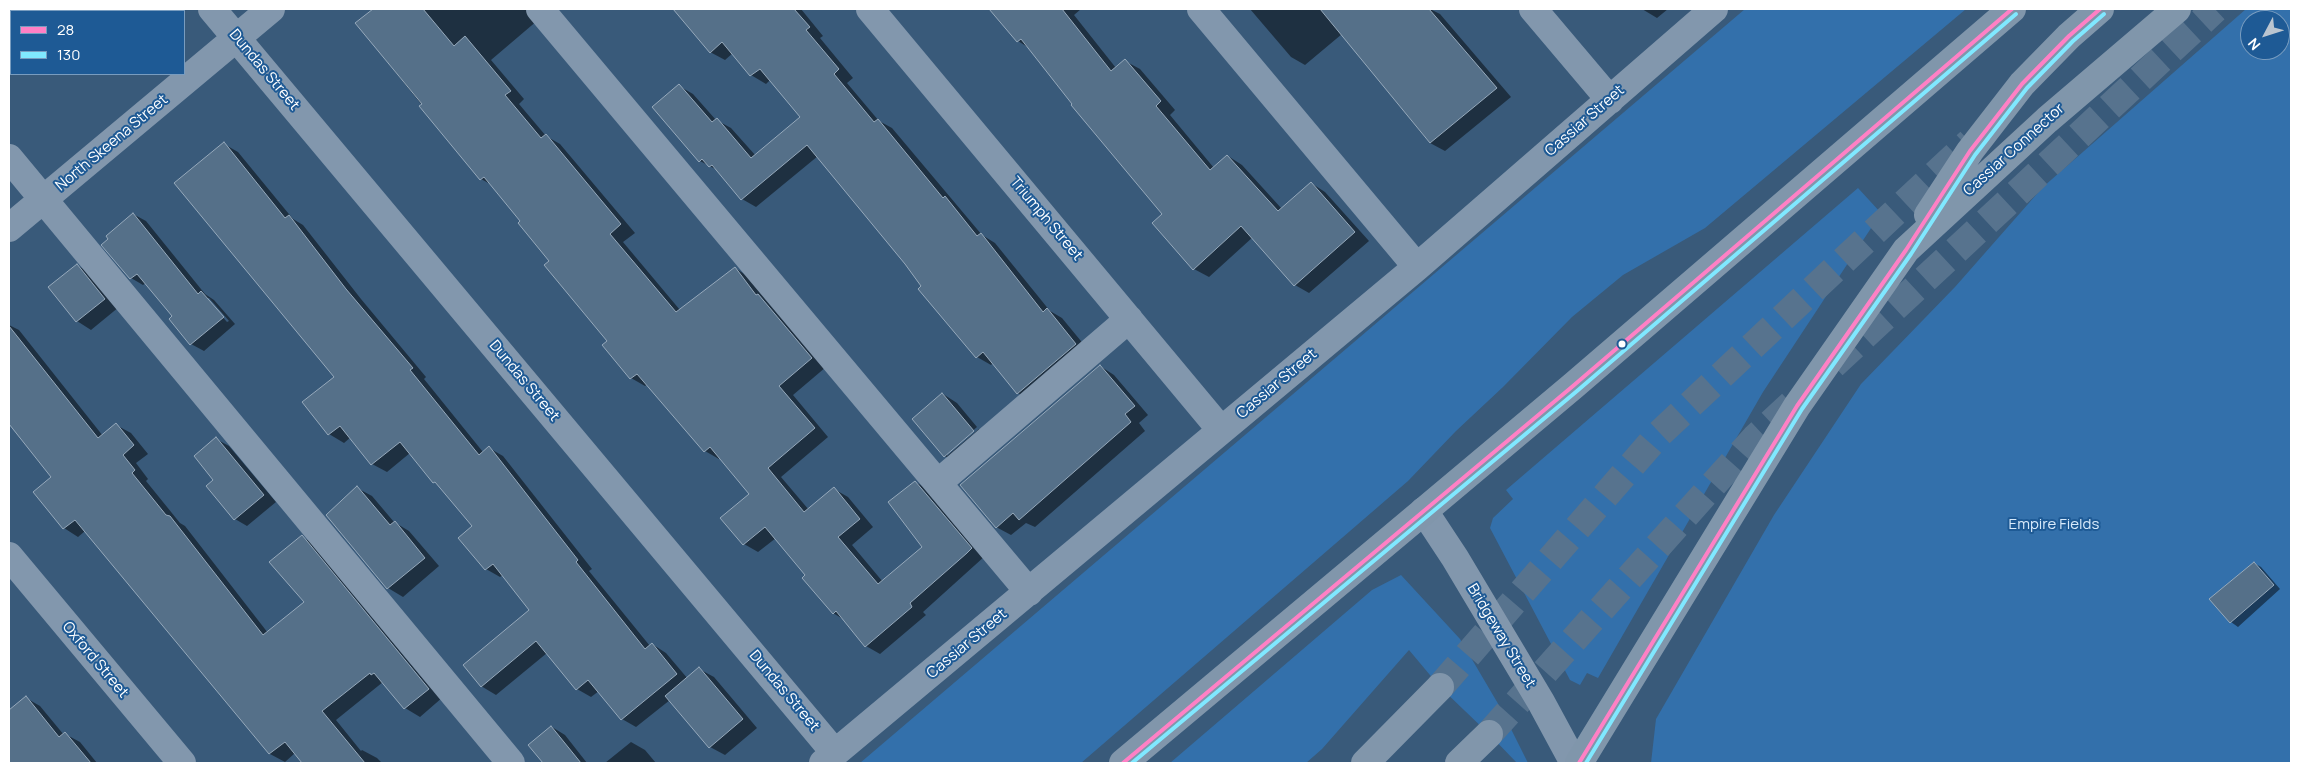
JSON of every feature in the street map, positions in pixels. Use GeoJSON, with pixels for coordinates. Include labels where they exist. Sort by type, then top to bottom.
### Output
{"type":"FeatureCollection","features":[{"type":"Feature","properties":{"kind":"highway"},"geometry":{"type":"LineString","coordinates":[[1123,763],[1424,511]]}},
{"type":"Feature","properties":{"kind":"highway"},"geometry":{"type":"LineString","coordinates":[[1364,763],[1440,687]]}},
{"type":"Feature","properties":{"kind":"highway"},"geometry":{"type":"LineString","coordinates":[[1460,763],[1489,734]]}},
{"type":"Feature","properties":{"kind":"main road"},"geometry":{"type":"LineString","coordinates":[[1424,511],[1573,386],[2012,9]]}},
{"type":"Feature","properties":{"kind":"main road"},"geometry":{"type":"LineString","coordinates":[[1906,250],[1970,151],[2022,84],[2069,36],[2100,9]]}},
{"type":"Feature","properties":{"kind":"main road","name":"Cassiar Connector"},"geometry":{"type":"LineString","coordinates":[[1579,763],[1797,406],[1906,250],[2046,120],[2177,9]]}},
{"type":"Feature","properties":{"kind":"street","name":"Dundas Street"},"geometry":{"type":"LineString","coordinates":[[212,9],[829,758]]}},
{"type":"Feature","properties":{"kind":"street","name":"North Skeena Street"},"geometry":{"type":"LineString","coordinates":[[9,228],[271,9]]}},
{"type":"Feature","properties":{"kind":"street"},"geometry":{"type":"LineString","coordinates":[[540,9],[1029,592]]}},
{"type":"Feature","properties":{"kind":"street","name":"Triumph Street"},"geometry":{"type":"LineString","coordinates":[[870,9],[1221,430]]}},
{"type":"Feature","properties":{"kind":"street"},"geometry":{"type":"LineString","coordinates":[[1201,9],[1417,267]]}},
{"type":"Feature","properties":{"kind":"street"},"geometry":{"type":"LineString","coordinates":[[1533,9],[1610,100]]}},
{"type":"Feature","properties":{"kind":"street","name":"Cassiar Street"},"geometry":{"type":"LineString","coordinates":[[829,758],[1417,267],[1714,9]]}},
{"type":"Feature","properties":{"kind":"street"},"geometry":{"type":"LineString","coordinates":[[9,158],[512,763]]}},
{"type":"Feature","properties":{"kind":"street"},"geometry":{"type":"LineString","coordinates":[[938,483],[1129,319]]}},
{"type":"Feature","properties":{"kind":"street","name":"Bridgeway Street"},"geometry":{"type":"LineString","coordinates":[[1424,511],[1455,558],[1541,702],[1574,763]]}},
{"type":"Feature","properties":{"kind":"street","name":"Oxford Street"},"geometry":{"type":"LineString","coordinates":[[9,556],[182,763]]}},
{"type":"Feature","properties":{"kind":"green space"},"geometry":{"type":"Polygon","coordinates":[[[1745,9],[1966,9],[1705,228],[1623,275],[1572,317],[1408,481],[1081,763],[860,763],[1745,9]]]}},
{"type":"Feature","properties":{"kind":"green space","name":"Empire Fields"},"geometry":{"type":"Polygon","coordinates":[[[2291,9],[2291,763],[1651,763],[1656,719],[1774,515],[1861,384],[1955,287],[2043,187],[2240,14],[2240,60],[2290,60],[2290,10],[2245,10],[2291,9]]]}},
{"type":"Feature","properties":{"kind":"green space"},"geometry":{"type":"Polygon","coordinates":[[[1858,188],[1881,213],[1763,392],[1598,678],[1587,673],[1580,685],[1570,680],[1490,528],[1493,518],[1513,499],[1506,490],[1858,188]]]}},
{"type":"Feature","properties":{"kind":"green space"},"geometry":{"type":"Polygon","coordinates":[[[1401,575],[1460,639],[1500,707],[1528,763],[1517,763],[1440,687],[1409,650],[1322,749],[1306,763],[1170,763],[1372,590],[1401,575]]]}},
{"type":"Feature","properties":{"kind":"building"},"geometry":{"type":"Polygon","coordinates":[[[373,9],[423,9],[454,46],[465,36],[511,91],[505,95],[541,138],[546,134],[621,224],[610,234],[676,312],[735,267],[756,295],[758,294],[812,358],[779,386],[815,428],[768,468],[804,512],[834,487],[860,519],[838,537],[878,584],[922,547],[888,502],[915,481],[972,548],[910,603],[912,607],[865,647],[836,611],[833,614],[802,578],[805,575],[765,527],[743,545],[720,518],[749,494],[710,447],[704,452],[637,374],[630,379],[602,345],[607,341],[544,265],[549,261],[518,223],[520,221],[484,177],[480,180],[419,106],[422,104],[355,23],[373,9]]]}},
{"type":"Feature","properties":{"kind":"building"},"geometry":{"type":"Polygon","coordinates":[[[673,9],[794,9],[810,27],[806,30],[839,69],[834,74],[874,122],[878,119],[977,236],[981,233],[1043,312],[1047,308],[1076,344],[1017,394],[983,352],[976,358],[918,289],[921,286],[905,264],[807,145],[741,200],[712,165],[709,167],[702,159],[699,162],[652,107],[679,84],[712,122],[717,118],[751,158],[800,117],[760,69],[750,76],[722,42],[710,53],[673,9]]]}},
{"type":"Feature","properties":{"kind":"building"},"geometry":{"type":"Polygon","coordinates":[[[989,9],[1062,9],[1111,71],[1125,59],[1161,101],[1156,106],[1210,170],[1227,155],[1278,211],[1311,182],[1355,232],[1294,286],[1241,226],[1193,270],[1152,223],[1162,214],[1071,105],[1021,39],[1017,42],[989,9]]]}},
{"type":"Feature","properties":{"kind":"building"},"geometry":{"type":"Polygon","coordinates":[[[1320,9],[1429,9],[1497,88],[1430,143],[1320,9]]]}},
{"type":"Feature","properties":{"kind":"building"},"geometry":{"type":"Polygon","coordinates":[[[224,142],[285,218],[289,215],[346,289],[413,368],[410,370],[479,455],[489,446],[578,560],[576,562],[645,649],[652,643],[677,674],[621,720],[588,680],[576,690],[536,641],[481,687],[463,665],[529,610],[493,564],[485,570],[458,538],[472,526],[435,482],[433,483],[400,442],[371,465],[340,426],[328,435],[302,402],[334,377],[174,183],[224,142]]]}},
{"type":"Feature","properties":{"kind":"building"},"geometry":{"type":"Polygon","coordinates":[[[133,213],[198,294],[201,291],[224,317],[190,345],[169,319],[172,316],[137,274],[130,279],[101,245],[108,239],[106,236],[133,213]]]}},
{"type":"Feature","properties":{"kind":"building"},"geometry":{"type":"Polygon","coordinates":[[[77,264],[105,299],[76,322],[48,287],[77,264]]]}},
{"type":"Feature","properties":{"kind":"building"},"geometry":{"type":"Polygon","coordinates":[[[9,326],[98,438],[116,423],[134,445],[123,455],[135,470],[132,473],[166,515],[170,516],[263,635],[304,602],[269,562],[302,535],[429,689],[404,709],[374,673],[371,675],[370,673],[322,711],[365,763],[302,763],[285,742],[269,754],[75,520],[63,529],[33,492],[51,477],[9,424],[9,326]]]}},
{"type":"Feature","properties":{"kind":"building"},"geometry":{"type":"Polygon","coordinates":[[[1100,365],[1135,406],[1125,414],[1131,422],[1019,520],[1013,513],[996,528],[960,485],[1100,365]]]}},
{"type":"Feature","properties":{"kind":"building"},"geometry":{"type":"Polygon","coordinates":[[[942,393],[974,431],[944,457],[912,419],[942,393]]]}},
{"type":"Feature","properties":{"kind":"building"},"geometry":{"type":"Polygon","coordinates":[[[216,437],[264,495],[234,520],[206,486],[213,480],[194,456],[216,437]]]}},
{"type":"Feature","properties":{"kind":"building"},"geometry":{"type":"Polygon","coordinates":[[[357,486],[390,525],[395,521],[425,558],[387,589],[326,515],[357,486]]]}},
{"type":"Feature","properties":{"kind":"building"},"geometry":{"type":"Polygon","coordinates":[[[2254,562],[2274,585],[2230,623],[2209,599],[2254,562]]]}},
{"type":"Feature","properties":{"kind":"building"},"geometry":{"type":"Polygon","coordinates":[[[699,667],[743,719],[709,748],[665,696],[699,667]]]}},
{"type":"Feature","properties":{"kind":"building"},"geometry":{"type":"Polygon","coordinates":[[[26,696],[59,737],[65,732],[91,763],[9,763],[9,710],[26,696]]]}},
{"type":"Feature","properties":{"kind":"building"},"geometry":{"type":"Polygon","coordinates":[[[551,726],[581,763],[543,763],[528,745],[551,726]]]}},
{"type":"Feature","properties":{"kind":"tunnel"},"geometry":{"type":"LineString","coordinates":[[1833,365],[2215,9]]}},
{"type":"Feature","properties":{"kind":"tunnel"},"geometry":{"type":"LineString","coordinates":[[1440,687],[1658,435],[1970,142]]}},
{"type":"Feature","properties":{"kind":"tunnel"},"geometry":{"type":"LineString","coordinates":[[1489,734],[1755,438],[1798,398]]}},
{"type":"Feature","properties":{"kind":"transit line","name":"28"},"geometry":{"type":"LineString","coordinates":[[1123,763],[1573,386],[2012,9]]}},
{"type":"Feature","properties":{"kind":"transit line","name":"28"},"geometry":{"type":"LineString","coordinates":[[1579,763],[1797,406],[1906,250],[1970,151],[2022,84],[2069,36],[2100,9]]}},
{"type":"Feature","properties":{"kind":"transit line","name":"130"},"geometry":{"type":"LineString","coordinates":[[1132,763],[1577,391],[2016,14]]}},
{"type":"Feature","properties":{"kind":"transit line","name":"130"},"geometry":{"type":"LineString","coordinates":[[1586,763],[1802,409],[1911,254],[1975,155],[2027,88],[2073,41],[2104,14]]}}]}
